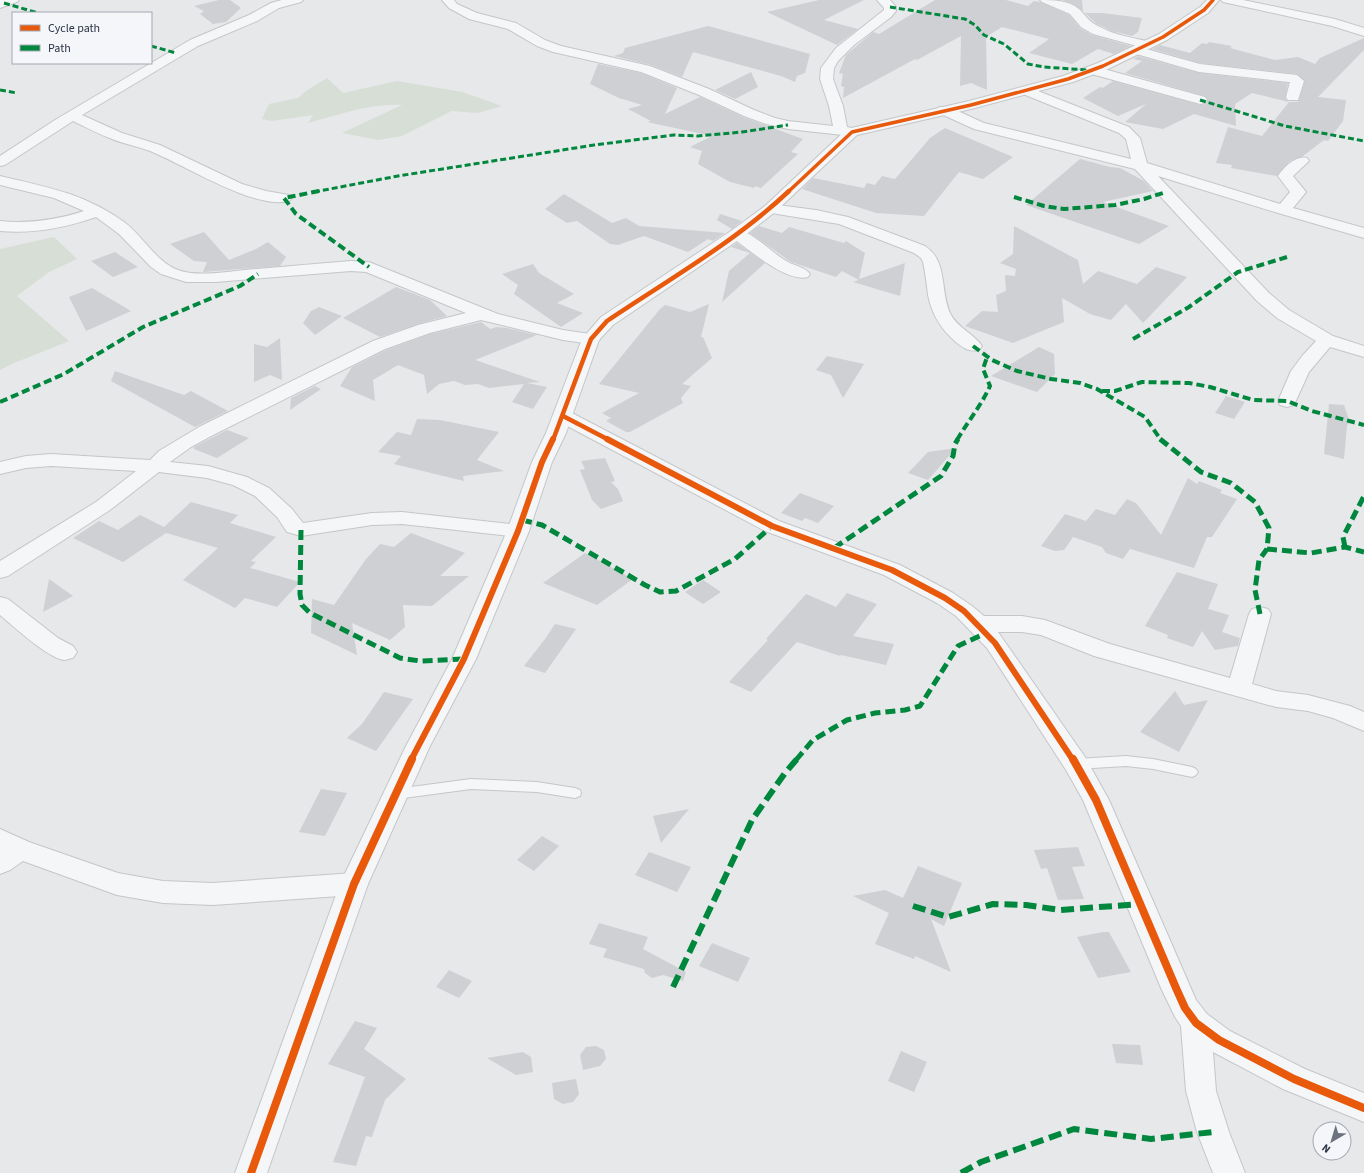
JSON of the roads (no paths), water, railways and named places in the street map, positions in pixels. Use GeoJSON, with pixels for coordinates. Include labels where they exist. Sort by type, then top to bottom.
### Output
{"type":"FeatureCollection","features":[{"type":"Feature","properties":{"kind":"street"},"geometry":{"type":"LineString","coordinates":[[0,4],[13,0]]}},
{"type":"Feature","properties":{"kind":"street"},"geometry":{"type":"LineString","coordinates":[[0,162],[182,49],[216,32],[253,18],[271,3],[296,0]]}},
{"type":"Feature","properties":{"kind":"street"},"geometry":{"type":"LineString","coordinates":[[448,0],[453,6],[473,16],[512,26],[541,43],[567,52],[645,69],[704,92],[737,108],[771,121],[788,125],[846,131],[1028,91],[1068,79],[1093,70],[1142,48],[1175,30],[1204,10],[1214,0]]}},
{"type":"Feature","properties":{"kind":"street"},"geometry":{"type":"LineString","coordinates":[[846,131],[826,77],[826,68],[831,60],[841,50],[890,11],[890,7],[883,0]]}},
{"type":"Feature","properties":{"kind":"street"},"geometry":{"type":"LineString","coordinates":[[1046,0],[1074,11],[1085,24],[1097,31],[1199,68],[1292,78],[1297,81],[1293,97]]}},
{"type":"Feature","properties":{"kind":"street"},"geometry":{"type":"LineString","coordinates":[[1227,0],[1335,23],[1364,32]]}},
{"type":"Feature","properties":{"kind":"street"},"geometry":{"type":"LineString","coordinates":[[1093,70],[1200,100]]}},
{"type":"Feature","properties":{"kind":"street"},"geometry":{"type":"LineString","coordinates":[[1028,91],[1124,130],[1133,138],[1140,166],[1263,297],[1298,324],[1327,340],[1364,352]]}},
{"type":"Feature","properties":{"kind":"street"},"geometry":{"type":"LineString","coordinates":[[944,110],[979,126],[1140,166],[1364,233]]}},
{"type":"Feature","properties":{"kind":"street"},"geometry":{"type":"LineString","coordinates":[[72,116],[118,136],[155,148],[237,187],[264,195],[284,198]]}},
{"type":"Feature","properties":{"kind":"street"},"geometry":{"type":"LineString","coordinates":[[251,1173],[354,884],[418,746],[464,658],[518,531],[542,462],[563,416],[591,339],[607,321],[737,234],[770,209],[846,131]]}},
{"type":"Feature","properties":{"kind":"street"},"geometry":{"type":"LineString","coordinates":[[1283,210],[1298,192],[1285,176],[1302,161]]}},
{"type":"Feature","properties":{"kind":"street"},"geometry":{"type":"LineString","coordinates":[[0,180],[65,196],[79,202],[129,234],[167,272],[178,275],[201,278],[359,266],[380,271],[506,323],[591,339]]}},
{"type":"Feature","properties":{"kind":"street"},"geometry":{"type":"LineString","coordinates":[[770,209],[843,220],[910,244],[920,250],[927,256],[935,275],[940,312],[948,326],[958,336],[973,346]]}},
{"type":"Feature","properties":{"kind":"street"},"geometry":{"type":"LineString","coordinates":[[0,226],[32,228],[52,226],[96,212]]}},
{"type":"Feature","properties":{"kind":"street"},"geometry":{"type":"LineString","coordinates":[[737,234],[774,262],[802,274]]}},
{"type":"Feature","properties":{"kind":"street"},"geometry":{"type":"LineString","coordinates":[[0,571],[104,506],[155,466],[166,455],[184,443],[379,345],[424,329],[483,314]]}},
{"type":"Feature","properties":{"kind":"street"},"geometry":{"type":"LineString","coordinates":[[1287,401],[1300,372],[1309,359],[1327,340]]}},
{"type":"Feature","properties":{"kind":"street"},"geometry":{"type":"LineString","coordinates":[[563,416],[772,526],[834,548],[906,578],[945,598],[964,611],[995,643],[1076,764],[1096,800],[1185,1008],[1196,1024],[1219,1040],[1287,1076],[1364,1108]]}},
{"type":"Feature","properties":{"kind":"street"},"geometry":{"type":"LineString","coordinates":[[0,468],[26,462],[51,460],[155,466],[208,472],[240,480],[262,492],[285,514],[294,527],[300,530],[372,519],[402,518],[518,531]]}},
{"type":"Feature","properties":{"kind":"street"},"geometry":{"type":"LineString","coordinates":[[0,604],[50,643],[65,652]]}},
{"type":"Feature","properties":{"kind":"street"},"geometry":{"type":"LineString","coordinates":[[1239,689],[1260,614]]}},
{"type":"Feature","properties":{"kind":"street"},"geometry":{"type":"LineString","coordinates":[[978,624],[1022,624],[1045,628],[1102,650],[1276,699],[1308,704],[1341,712],[1364,722]]}},
{"type":"Feature","properties":{"kind":"street"},"geometry":{"type":"LineString","coordinates":[[7,850],[118,884],[163,892],[213,894],[354,884]]}},
{"type":"Feature","properties":{"kind":"street"},"geometry":{"type":"LineString","coordinates":[[1196,1024],[1201,1091],[1213,1132],[1229,1173]]}},
{"type":"Feature","properties":{"kind":"lane"},"geometry":{"type":"LineString","coordinates":[[1076,764],[1126,761],[1153,764],[1192,772]]}},
{"type":"Feature","properties":{"kind":"lane"},"geometry":{"type":"LineString","coordinates":[[396,794],[471,784],[538,787],[575,794]]}}]}
